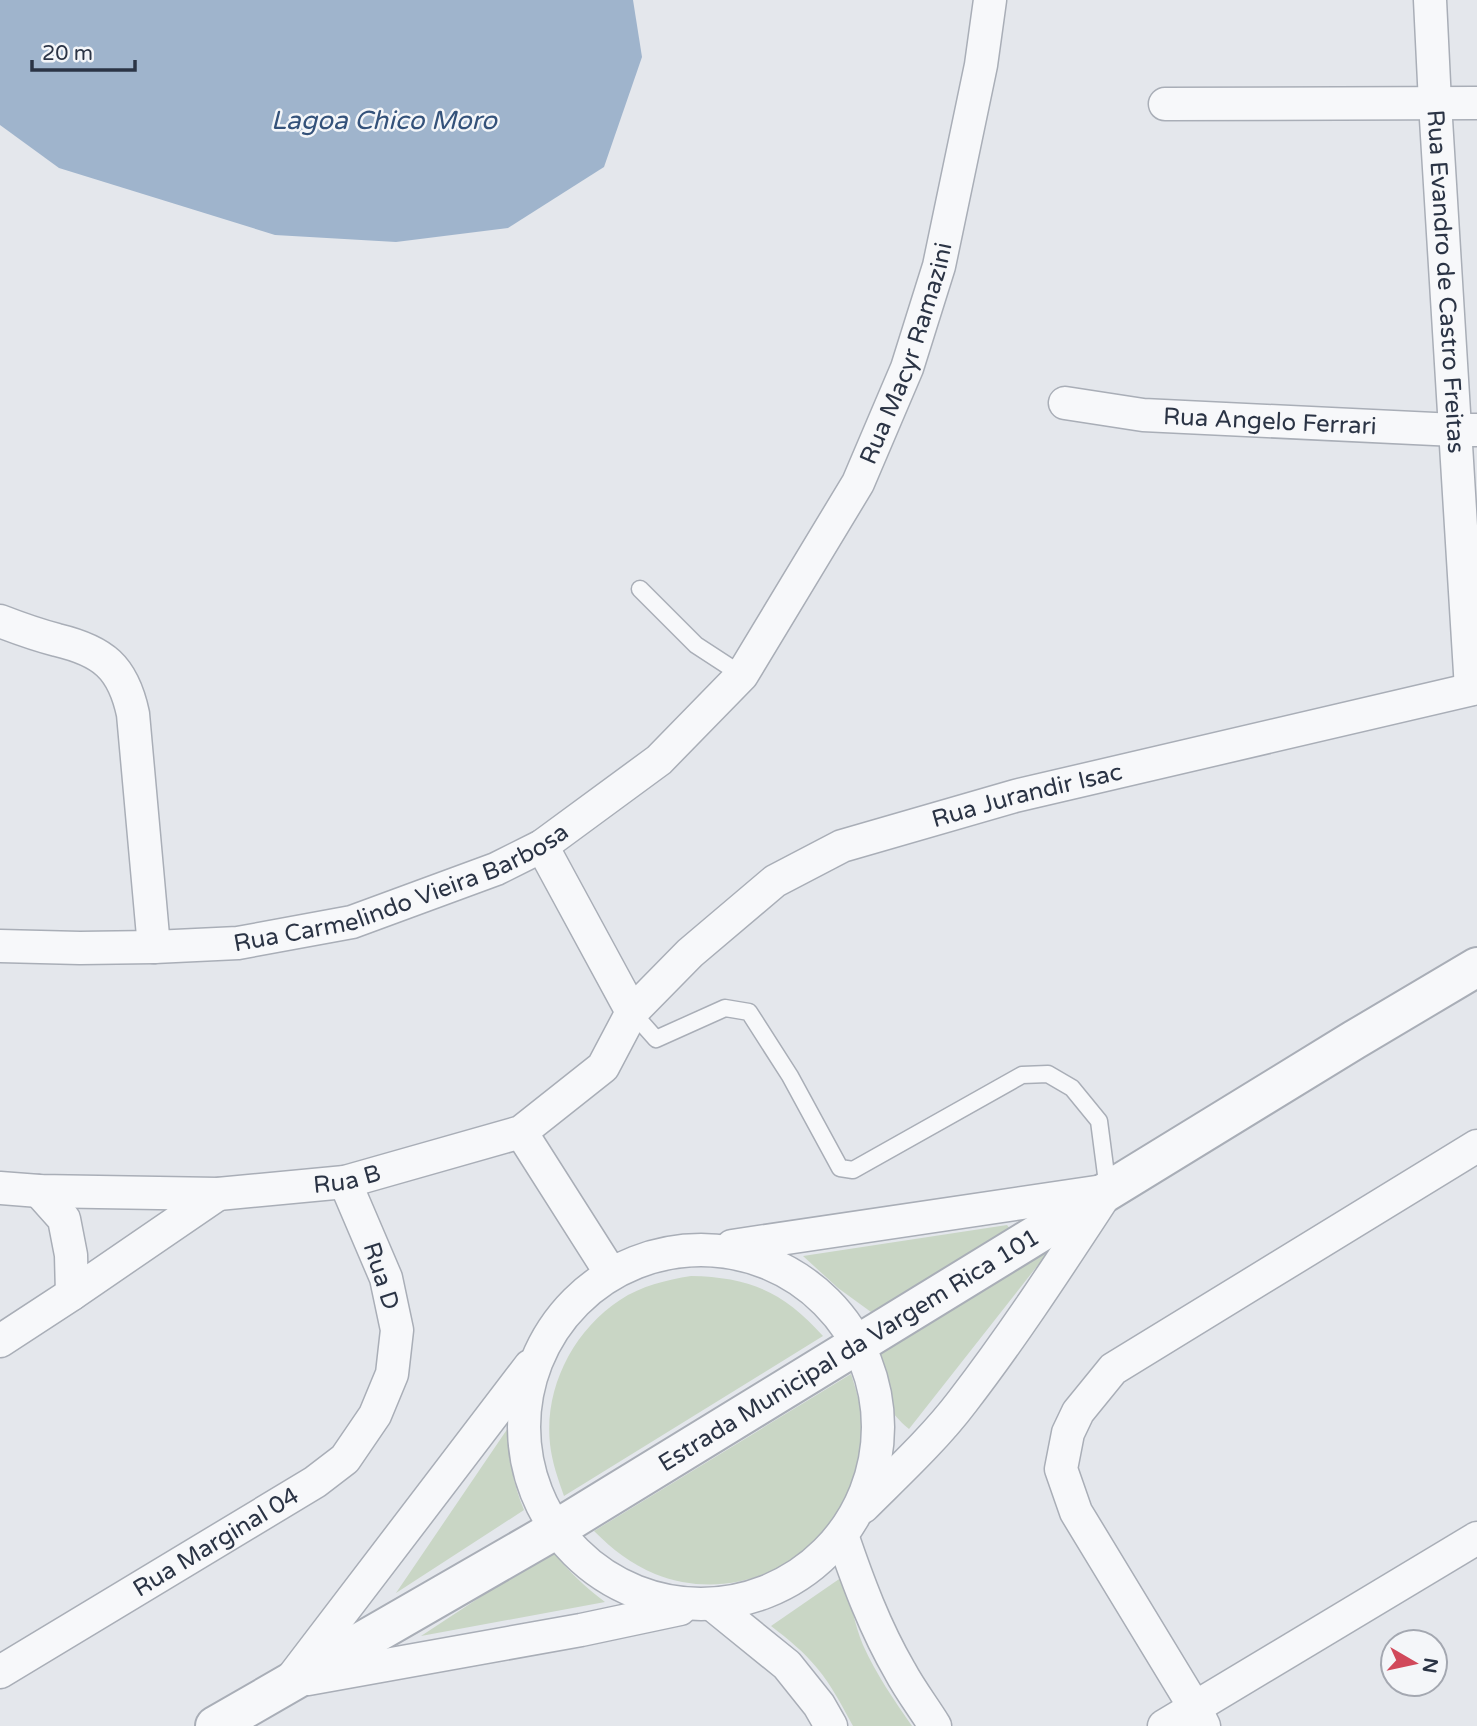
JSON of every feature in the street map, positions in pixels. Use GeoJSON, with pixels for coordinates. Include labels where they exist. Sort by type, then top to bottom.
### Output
{"type":"FeatureCollection","features":[{"type":"Feature","properties":{"kind":"street","name":"Rua Macyr Ramazini"},"geometry":{"type":"LineString","coordinates":[[742,676],[858,483],[908,368],[939,266],[981,65],[990,0]]}},
{"type":"Feature","properties":{"kind":"street","name":"Rua Evandro de Castro Freitas"},"geometry":{"type":"LineString","coordinates":[[1430,0],[1435,103],[1466,430],[1474,689]]}},
{"type":"Feature","properties":{"kind":"street"},"geometry":{"type":"LineString","coordinates":[[1165,104],[1477,103]]}},
{"type":"Feature","properties":{"kind":"street","name":"Rua Angelo Ferrari"},"geometry":{"type":"LineString","coordinates":[[1065,403],[1143,415],[1466,430]]}},
{"type":"Feature","properties":{"kind":"street"},"geometry":{"type":"LineString","coordinates":[[0,621],[87,648],[101,656],[122,681],[130,697],[154,947]]}},
{"type":"Feature","properties":{"kind":"street","name":"Rua Carmelindo Vieira Barbosa"},"geometry":{"type":"LineString","coordinates":[[0,946],[80,948],[238,943],[352,922],[496,869],[542,846],[659,760],[742,676]]}},
{"type":"Feature","properties":{"kind":"street","name":"Rua Jurandir Isac"},"geometry":{"type":"LineString","coordinates":[[632,1012],[690,953],[775,881],[842,846],[1015,796],[1474,689]]}},
{"type":"Feature","properties":{"kind":"street"},"geometry":{"type":"LineString","coordinates":[[542,846],[632,1012]]}},
{"type":"Feature","properties":{"kind":"street","name":"Estrada Municipal da Vargem Rica 101"},"geometry":{"type":"LineString","coordinates":[[215,1726],[555,1530],[1477,967]]}},
{"type":"Feature","properties":{"kind":"street","name":"Rua B"},"geometry":{"type":"LineString","coordinates":[[0,1188],[218,1194],[345,1182],[521,1132],[603,1067],[632,1012]]}},
{"type":"Feature","properties":{"kind":"street"},"geometry":{"type":"LineString","coordinates":[[521,1132],[610,1272]]}},
{"type":"Feature","properties":{"kind":"street"},"geometry":{"type":"LineString","coordinates":[[1200,1717],[1076,1512],[1061,1469],[1068,1433],[1078,1412],[1113,1368],[1477,1146]]}},
{"type":"Feature","properties":{"kind":"street","name":"Rua D"},"geometry":{"type":"LineString","coordinates":[[345,1182],[386,1278],[397,1330],[392,1374]]}},
{"type":"Feature","properties":{"kind":"street"},"geometry":{"type":"LineString","coordinates":[[289,1682],[538,1356],[567,1309],[610,1272],[662,1252],[717,1248],[1108,1190]]}},
{"type":"Feature","properties":{"kind":"street"},"geometry":{"type":"LineString","coordinates":[[289,1682],[581,1630],[762,1594],[806,1570],[961,1404],[1038,1296],[1108,1190]]}},
{"type":"Feature","properties":{"kind":"street"},"geometry":{"type":"LineString","coordinates":[[39,1191],[64,1219],[71,1255],[72,1294]]}},
{"type":"Feature","properties":{"kind":"street"},"geometry":{"type":"LineString","coordinates":[[0,1341],[218,1194]]}},
{"type":"Feature","properties":{"kind":"street"},"geometry":{"type":"LineString","coordinates":[[717,1248],[773,1263],[813,1289],[822,1296],[858,1343],[877,1399],[875,1460],[848,1525],[858,1581],[900,1672],[935,1726]]}},
{"type":"Feature","properties":{"kind":"street"},"geometry":{"type":"LineString","coordinates":[[538,1356],[523,1415],[529,1475],[555,1530],[593,1569],[630,1589],[642,1595],[705,1605],[787,1665],[819,1705],[831,1726]]}},
{"type":"Feature","properties":{"kind":"street","name":"Rua Marginal 04"},"geometry":{"type":"LineString","coordinates":[[0,1672],[303,1489],[345,1459],[375,1415],[392,1374]]}},
{"type":"Feature","properties":{"kind":"street"},"geometry":{"type":"LineString","coordinates":[[1164,1726],[1200,1717],[1477,1538]]}},
{"type":"Feature","properties":{"kind":"lane"},"geometry":{"type":"LineString","coordinates":[[640,589],[696,645],[742,676]]}},
{"type":"Feature","properties":{"kind":"lane"},"geometry":{"type":"LineString","coordinates":[[632,1012],[656,1039],[724,1008],[749,1012],[790,1076],[840,1168],[853,1170],[1023,1075],[1048,1074],[1072,1087],[1098,1121],[1108,1190]]}},
{"type":"Feature","properties":{"kind":"green space"},"geometry":{"type":"Polygon","coordinates":[[[1007,1225],[1011,1230],[871,1312],[838,1288],[803,1256],[1007,1225]]]}},
{"type":"Feature","properties":{"kind":"green space"},"geometry":{"type":"Polygon","coordinates":[[[1049,1251],[909,1429],[892,1411],[882,1393],[879,1372],[882,1348],[1049,1251]]]}},
{"type":"Feature","properties":{"kind":"green space"},"geometry":{"type":"Polygon","coordinates":[[[691,1276],[731,1280],[764,1290],[794,1308],[823,1336],[564,1496],[552,1457],[549,1423],[557,1382],[565,1363],[588,1328],[620,1300],[654,1284],[691,1276]]]}},
{"type":"Feature","properties":{"kind":"green space"},"geometry":{"type":"Polygon","coordinates":[[[851,1374],[863,1429],[862,1448],[853,1483],[838,1514],[816,1541],[789,1562],[758,1576],[725,1584],[690,1583],[655,1574],[638,1566],[594,1531],[851,1374]]]}},
{"type":"Feature","properties":{"kind":"green space"},"geometry":{"type":"Polygon","coordinates":[[[508,1428],[512,1470],[524,1510],[396,1593],[508,1428]]]}},
{"type":"Feature","properties":{"kind":"green space"},"geometry":{"type":"Polygon","coordinates":[[[552,1550],[577,1578],[605,1602],[421,1636],[552,1550]]]}},
{"type":"Feature","properties":{"kind":"green space"},"geometry":{"type":"Polygon","coordinates":[[[845,1575],[863,1645],[879,1677],[912,1726],[853,1726],[817,1668],[771,1626],[845,1575]]]}},
{"type":"Feature","properties":{"kind":"water","name":"Lagoa Chico Moro"},"geometry":{"type":"Polygon","coordinates":[[[0,0],[633,0],[642,57],[604,167],[508,228],[396,242],[275,235],[59,168],[0,125],[0,0]]]}}]}
